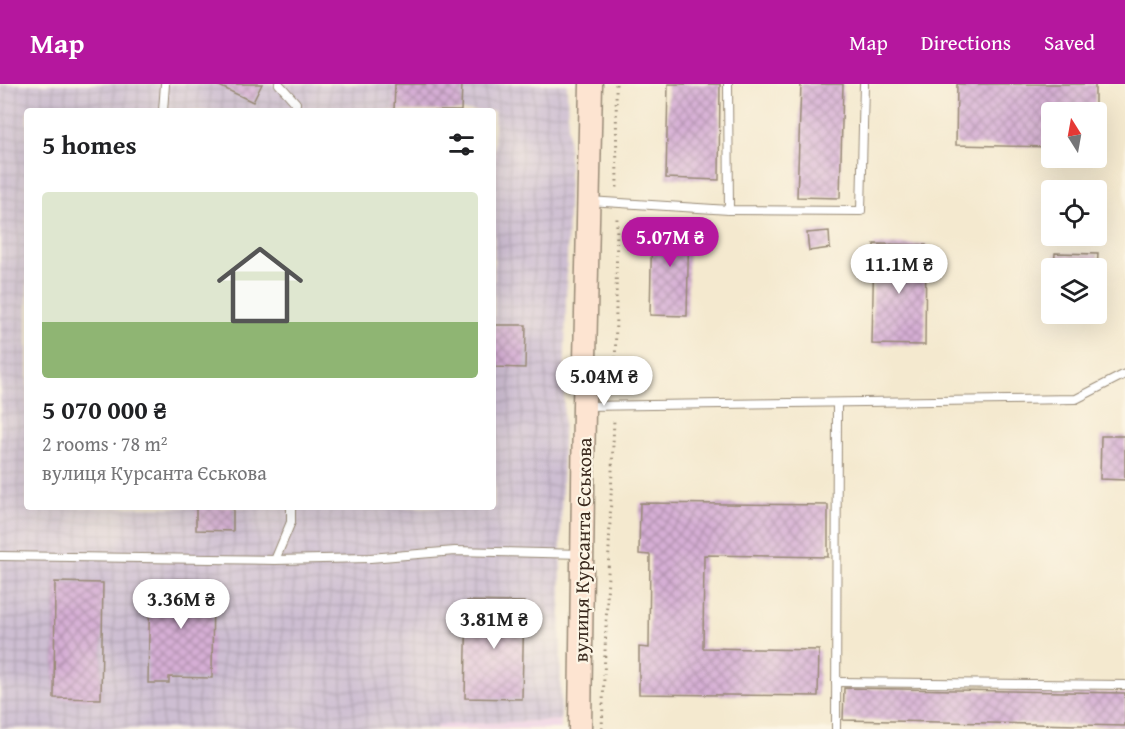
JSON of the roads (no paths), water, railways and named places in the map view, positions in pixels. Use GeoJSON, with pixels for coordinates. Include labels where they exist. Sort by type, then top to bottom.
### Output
{"type":"FeatureCollection","features":[{"type":"Feature","properties":{"kind":"street","name":"вулиця Курсанта Єськова"},"geometry":{"type":"LineString","coordinates":[[580,729],[591,84]]}},
{"type":"Feature","properties":{"kind":"lane"},"geometry":{"type":"LineString","coordinates":[[163,108],[165,84]]}},
{"type":"Feature","properties":{"kind":"lane"},"geometry":{"type":"LineString","coordinates":[[279,84],[296,103],[296,108]]}},
{"type":"Feature","properties":{"kind":"lane"},"geometry":{"type":"LineString","coordinates":[[728,84],[729,210]]}},
{"type":"Feature","properties":{"kind":"lane"},"geometry":{"type":"LineString","coordinates":[[589,201],[729,210],[861,211],[864,84]]}},
{"type":"Feature","properties":{"kind":"lane"},"geometry":{"type":"LineString","coordinates":[[584,406],[1076,399],[1125,374]]}},
{"type":"Feature","properties":{"kind":"lane"},"geometry":{"type":"LineString","coordinates":[[836,729],[837,403]]}},
{"type":"Feature","properties":{"kind":"lane"},"geometry":{"type":"LineString","coordinates":[[275,560],[291,522],[291,510]]}},
{"type":"Feature","properties":{"kind":"lane"},"geometry":{"type":"LineString","coordinates":[[0,556],[275,560],[370,558],[455,551],[582,554]]}},
{"type":"Feature","properties":{"kind":"lane"},"geometry":{"type":"LineString","coordinates":[[836,682],[1125,685]]}}]}
